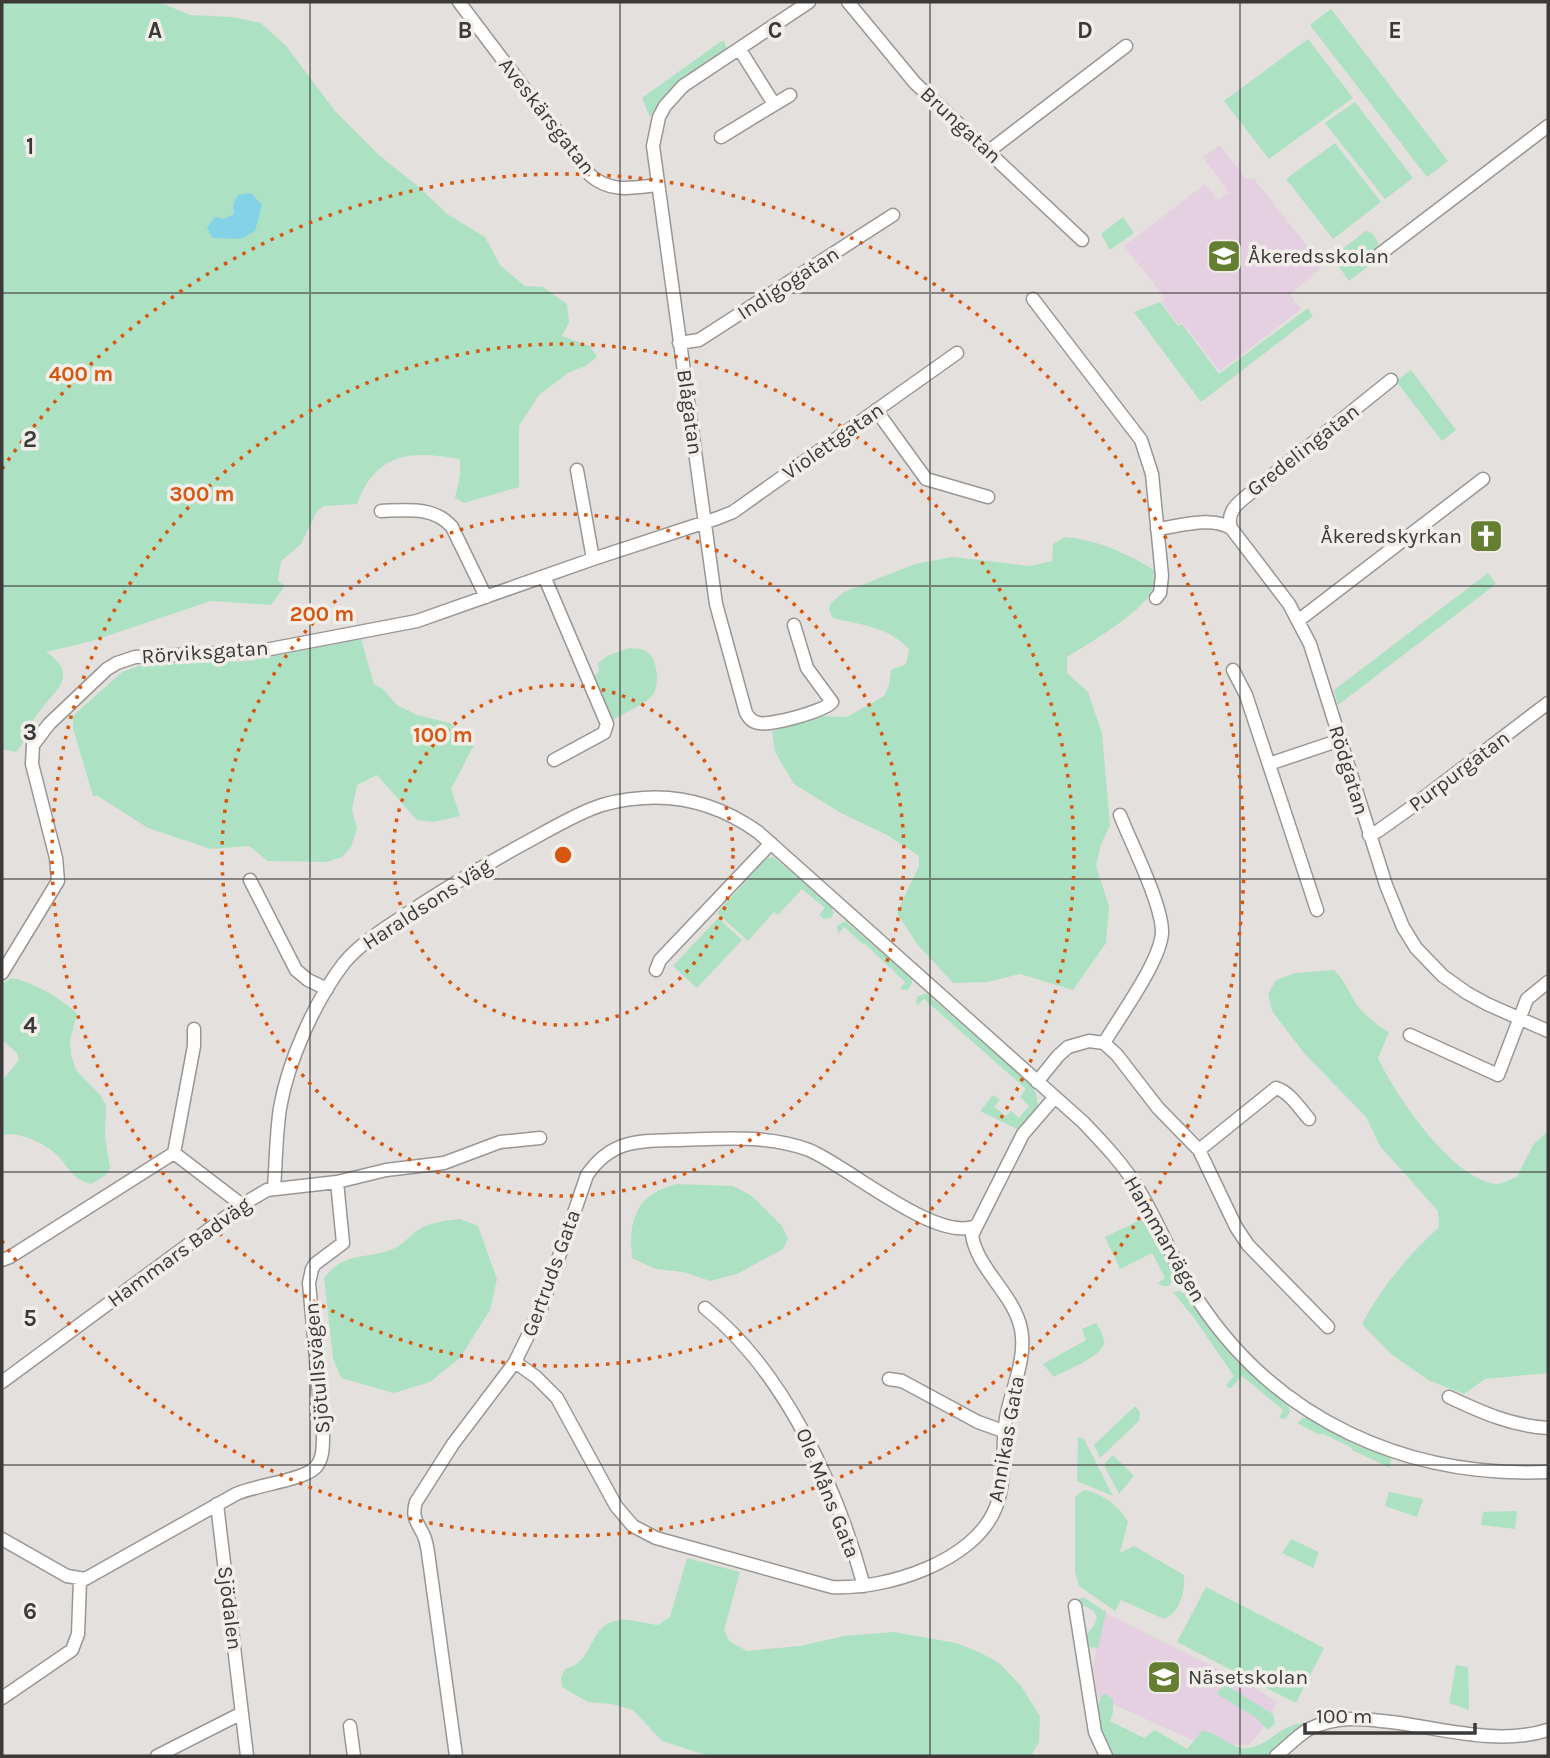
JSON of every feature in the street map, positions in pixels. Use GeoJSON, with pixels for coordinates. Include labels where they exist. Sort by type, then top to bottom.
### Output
{"type":"FeatureCollection","features":[{"type":"Feature","properties":{"kind":"street","name":"Aveskärsgatan"},"geometry":{"type":"LineString","coordinates":[[459,2],[597,182],[617,189],[657,185]]}},
{"type":"Feature","properties":{"kind":"street","name":"Blågatan"},"geometry":{"type":"LineString","coordinates":[[794,625],[803,661],[831,702],[830,706],[768,723],[756,722],[746,713],[716,604],[657,185],[654,132],[665,106],[683,86],[809,2]]}},
{"type":"Feature","properties":{"kind":"street","name":"Brungatan"},"geometry":{"type":"LineString","coordinates":[[848,2],[915,83],[1082,240]]}},
{"type":"Feature","properties":{"kind":"street"},"geometry":{"type":"LineString","coordinates":[[989,151],[1126,46]]}},
{"type":"Feature","properties":{"kind":"street"},"geometry":{"type":"LineString","coordinates":[[740,50],[774,104]]}},
{"type":"Feature","properties":{"kind":"street"},"geometry":{"type":"LineString","coordinates":[[721,137],[790,95]]}},
{"type":"Feature","properties":{"kind":"street"},"geometry":{"type":"LineString","coordinates":[[1380,254],[1548,126]]}},
{"type":"Feature","properties":{"kind":"street","name":"Indigogatan"},"geometry":{"type":"LineString","coordinates":[[679,343],[699,340],[893,215]]}},
{"type":"Feature","properties":{"kind":"street"},"geometry":{"type":"LineString","coordinates":[[1033,299],[1141,440],[1150,463],[1157,529],[1162,586],[1156,598]]}},
{"type":"Feature","properties":{"kind":"street","name":"Violettgatan"},"geometry":{"type":"LineString","coordinates":[[706,523],[733,512],[957,353]]}},
{"type":"Feature","properties":{"kind":"street","name":"Gredelingatan"},"geometry":{"type":"LineString","coordinates":[[1231,528],[1229,519],[1237,504],[1391,380]]}},
{"type":"Feature","properties":{"kind":"street"},"geometry":{"type":"LineString","coordinates":[[876,410],[926,479],[988,497]]}},
{"type":"Feature","properties":{"kind":"street"},"geometry":{"type":"LineString","coordinates":[[577,470],[593,559]]}},
{"type":"Feature","properties":{"kind":"street"},"geometry":{"type":"LineString","coordinates":[[1299,620],[1483,479]]}},
{"type":"Feature","properties":{"kind":"street"},"geometry":{"type":"LineString","coordinates":[[382,512],[422,511],[434,513],[447,521],[486,597]]}},
{"type":"Feature","properties":{"kind":"street","name":"Rörviksgatan"},"geometry":{"type":"LineString","coordinates":[[2,973],[58,881],[56,858],[32,764],[33,745],[49,724],[117,663],[135,657],[247,653],[376,631],[417,621],[593,559],[706,523]]}},
{"type":"Feature","properties":{"kind":"street"},"geometry":{"type":"LineString","coordinates":[[1157,529],[1208,523],[1219,523],[1231,528]]}},
{"type":"Feature","properties":{"kind":"street","name":"Rödgatan"},"geometry":{"type":"LineString","coordinates":[[1231,528],[1299,620],[1310,644],[1363,811],[1368,835],[1403,928],[1416,948],[1443,976],[1487,1004],[1548,1031]]}},
{"type":"Feature","properties":{"kind":"street"},"geometry":{"type":"LineString","coordinates":[[544,576],[607,724],[604,733],[554,760]]}},
{"type":"Feature","properties":{"kind":"street"},"geometry":{"type":"LineString","coordinates":[[1233,670],[1246,695],[1317,910]]}},
{"type":"Feature","properties":{"kind":"street","name":"Purpurgatan"},"geometry":{"type":"LineString","coordinates":[[1368,835],[1409,809],[1548,703]]}},
{"type":"Feature","properties":{"kind":"street"},"geometry":{"type":"LineString","coordinates":[[1269,764],[1340,740]]}},
{"type":"Feature","properties":{"kind":"street","name":"Haraldsons Väg"},"geometry":{"type":"LineString","coordinates":[[274,1188],[277,1132],[284,1090],[298,1048],[327,989],[351,957],[387,927],[446,887],[577,815],[604,804],[643,798],[665,797],[699,803]]}},
{"type":"Feature","properties":{"kind":"street","name":"Hammarvägen"},"geometry":{"type":"LineString","coordinates":[[699,803],[738,818],[771,843],[1083,1122],[1122,1165],[1151,1211],[1199,1301],[1238,1351],[1266,1378],[1303,1407],[1362,1440],[1415,1459],[1496,1472],[1548,1472]]}},
{"type":"Feature","properties":{"kind":"street"},"geometry":{"type":"LineString","coordinates":[[1104,1043],[1158,953],[1162,932],[1157,906],[1120,815]]}},
{"type":"Feature","properties":{"kind":"street"},"geometry":{"type":"LineString","coordinates":[[656,970],[660,960],[771,843]]}},
{"type":"Feature","properties":{"kind":"street"},"geometry":{"type":"LineString","coordinates":[[250,880],[296,970],[308,980],[327,989]]}},
{"type":"Feature","properties":{"kind":"street"},"geometry":{"type":"LineString","coordinates":[[1410,1035],[1497,1075],[1527,999],[1548,982]]}},
{"type":"Feature","properties":{"kind":"street"},"geometry":{"type":"LineString","coordinates":[[2,1260],[174,1153],[194,1046],[194,1029]]}},
{"type":"Feature","properties":{"kind":"street"},"geometry":{"type":"LineString","coordinates":[[1037,1082],[1068,1047],[1089,1041],[1104,1043],[1117,1055],[1158,1108],[1199,1150],[1236,1227],[1248,1245],[1328,1327]]}},
{"type":"Feature","properties":{"kind":"street"},"geometry":{"type":"LineString","coordinates":[[1199,1150],[1276,1088],[1282,1089],[1309,1119]]}},
{"type":"Feature","properties":{"kind":"street"},"geometry":{"type":"LineString","coordinates":[[976,1226],[1023,1134],[1055,1097]]}},
{"type":"Feature","properties":{"kind":"street","name":"Hammars Badväg"},"geometry":{"type":"LineString","coordinates":[[2,1382],[260,1193],[274,1188],[337,1182],[386,1170],[444,1163],[500,1142],[540,1138]]}},
{"type":"Feature","properties":{"kind":"street","name":"Gertruds Gata"},"geometry":{"type":"LineString","coordinates":[[456,1756],[429,1560],[425,1539],[414,1517],[414,1510],[416,1502],[453,1444],[515,1362],[541,1309],[587,1175],[604,1156],[622,1144],[642,1141],[779,1141],[821,1156],[929,1220],[962,1229],[976,1226]]}},
{"type":"Feature","properties":{"kind":"street"},"geometry":{"type":"LineString","coordinates":[[174,1153],[242,1205]]}},
{"type":"Feature","properties":{"kind":"street","name":"Sjötullsvägen"},"geometry":{"type":"LineString","coordinates":[[80,1580],[92,1577],[251,1487],[303,1475],[316,1467],[323,1436],[309,1283],[315,1264],[342,1243],[337,1182]]}},
{"type":"Feature","properties":{"kind":"street","name":"Annikas Gata"},"geometry":{"type":"LineString","coordinates":[[515,1362],[536,1377],[557,1398],[616,1506],[626,1520],[642,1532],[815,1584],[849,1588],[901,1577],[960,1550],[981,1532],[995,1511],[1000,1492],[1003,1431],[1020,1358],[1021,1328],[1010,1303],[976,1251],[972,1235],[976,1226]]}},
{"type":"Feature","properties":{"kind":"street","name":"Ole Måns Gata"},"geometry":{"type":"LineString","coordinates":[[705,1308],[737,1336],[799,1421],[845,1528],[864,1586]]}},
{"type":"Feature","properties":{"kind":"street"},"geometry":{"type":"LineString","coordinates":[[890,1379],[912,1385],[978,1422],[1003,1431]]}},
{"type":"Feature","properties":{"kind":"street"},"geometry":{"type":"LineString","coordinates":[[1449,1397],[1525,1427],[1548,1428]]}},
{"type":"Feature","properties":{"kind":"street","name":"Sjödalen"},"geometry":{"type":"LineString","coordinates":[[217,1504],[247,1756]]}},
{"type":"Feature","properties":{"kind":"street"},"geometry":{"type":"LineString","coordinates":[[2,1540],[67,1576],[80,1580],[78,1634],[72,1650],[2,1698]]}},
{"type":"Feature","properties":{"kind":"street"},"geometry":{"type":"LineString","coordinates":[[1075,1606],[1095,1732],[1106,1756]]}},
{"type":"Feature","properties":{"kind":"street"},"geometry":{"type":"LineString","coordinates":[[157,1756],[242,1713]]}},
{"type":"Feature","properties":{"kind":"street"},"geometry":{"type":"LineString","coordinates":[[1276,1756],[1308,1729],[1344,1718],[1372,1719],[1497,1736],[1525,1736],[1548,1730]]}},
{"type":"Feature","properties":{"kind":"street"},"geometry":{"type":"LineString","coordinates":[[350,1726],[354,1756]]}},
{"type":"Feature","properties":{"kind":"shaded area","name":"Åkeredsskolan"},"geometry":{"type":"Polygon","coordinates":[[[1220,145],[1246,179],[1254,179],[1323,266],[1290,295],[1301,309],[1220,371],[1182,322],[1178,324],[1161,302],[1165,298],[1124,246],[1205,184],[1218,200],[1229,193],[1203,157],[1220,145]]]}},
{"type":"Feature","properties":{"kind":"shaded area","name":"Näsetskolan"},"geometry":{"type":"Polygon","coordinates":[[[1104,1612],[1255,1688],[1277,1702],[1261,1731],[1249,1745],[1201,1744],[1097,1697],[1093,1667],[1104,1612]]]}},
{"type":"Feature","properties":{"kind":"green space"},"geometry":{"type":"Polygon","coordinates":[[[2,2],[159,2],[190,15],[232,17],[261,23],[287,47],[335,111],[380,156],[447,214],[485,237],[500,265],[525,286],[543,287],[567,304],[569,322],[562,336],[590,346],[597,357],[568,373],[539,395],[519,426],[519,487],[464,503],[455,498],[460,476],[460,459],[426,455],[397,459],[374,474],[357,504],[324,506],[317,511],[301,544],[281,561],[278,581],[285,586],[271,605],[211,601],[92,641],[46,652],[57,661],[63,677],[16,752],[2,749],[2,2]]]}},
{"type":"Feature","properties":{"kind":"green space"},"geometry":{"type":"Polygon","coordinates":[[[1331,9],[1448,161],[1427,177],[1310,25],[1331,9]]]}},
{"type":"Feature","properties":{"kind":"green space"},"geometry":{"type":"Polygon","coordinates":[[[1308,39],[1353,98],[1269,159],[1224,101],[1308,39]]]}},
{"type":"Feature","properties":{"kind":"green space"},"geometry":{"type":"Polygon","coordinates":[[[724,41],[727,49],[675,85],[650,117],[642,98],[724,41]]]}},
{"type":"Feature","properties":{"kind":"green space"},"geometry":{"type":"Polygon","coordinates":[[[1355,102],[1413,178],[1385,199],[1325,123],[1355,102]]]}},
{"type":"Feature","properties":{"kind":"green space"},"geometry":{"type":"Polygon","coordinates":[[[1335,143],[1381,202],[1333,239],[1286,179],[1335,143]]]}},
{"type":"Feature","properties":{"kind":"green space"},"geometry":{"type":"Polygon","coordinates":[[[1123,217],[1134,233],[1110,250],[1101,234],[1123,217]]]}},
{"type":"Feature","properties":{"kind":"green space"},"geometry":{"type":"Polygon","coordinates":[[[1366,231],[1375,237],[1380,257],[1349,281],[1332,257],[1366,231]]]}},
{"type":"Feature","properties":{"kind":"green space"},"geometry":{"type":"Polygon","coordinates":[[[1160,302],[1178,326],[1182,324],[1219,374],[1308,308],[1313,316],[1201,402],[1134,312],[1160,302]]]}},
{"type":"Feature","properties":{"kind":"green space"},"geometry":{"type":"Polygon","coordinates":[[[1411,370],[1456,430],[1442,441],[1396,381],[1411,370]]]}},
{"type":"Feature","properties":{"kind":"green space"},"geometry":{"type":"Polygon","coordinates":[[[1065,537],[1111,548],[1154,570],[1151,592],[1137,609],[1067,657],[1067,673],[1088,692],[1102,733],[1110,825],[1101,844],[1096,866],[1109,906],[1106,943],[1073,990],[1020,974],[987,982],[953,983],[917,944],[897,913],[919,866],[919,856],[887,835],[841,813],[794,784],[775,752],[772,731],[824,716],[847,717],[884,696],[891,670],[906,664],[909,649],[893,636],[874,628],[833,618],[829,610],[830,604],[844,592],[915,564],[952,557],[1030,566],[1052,561],[1053,544],[1065,537]]]}},
{"type":"Feature","properties":{"kind":"green space"},"geometry":{"type":"Polygon","coordinates":[[[1488,573],[1496,584],[1338,705],[1334,690],[1488,573]]]}},
{"type":"Feature","properties":{"kind":"green space"},"geometry":{"type":"Polygon","coordinates":[[[361,639],[374,684],[383,689],[397,705],[417,715],[450,723],[474,745],[451,789],[460,816],[434,822],[417,820],[377,775],[357,785],[352,810],[357,829],[351,847],[342,857],[327,862],[268,861],[249,846],[211,849],[148,828],[98,796],[93,796],[73,728],[73,716],[122,672],[141,665],[249,661],[361,639]]]}},
{"type":"Feature","properties":{"kind":"green space"},"geometry":{"type":"Polygon","coordinates":[[[629,648],[644,650],[650,655],[655,666],[656,687],[649,699],[613,720],[594,677],[599,671],[598,663],[607,656],[629,648]]]}},
{"type":"Feature","properties":{"kind":"green space"},"geometry":{"type":"Polygon","coordinates":[[[773,857],[830,904],[834,913],[831,918],[824,919],[819,915],[825,908],[802,889],[778,915],[774,912],[748,941],[717,913],[763,862],[773,857]]]}},
{"type":"Feature","properties":{"kind":"green space"},"geometry":{"type":"Polygon","coordinates":[[[718,918],[742,940],[697,988],[673,966],[718,918]]]}},
{"type":"Feature","properties":{"kind":"green space"},"geometry":{"type":"Polygon","coordinates":[[[845,921],[912,978],[908,990],[900,989],[905,982],[844,927],[838,934],[837,926],[845,921]]]}},
{"type":"Feature","properties":{"kind":"green space"},"geometry":{"type":"Polygon","coordinates":[[[1334,970],[1362,1011],[1389,1032],[1378,1058],[1398,1093],[1427,1133],[1461,1167],[1496,1184],[1517,1177],[1533,1145],[1548,1131],[1548,1373],[1485,1379],[1464,1394],[1428,1380],[1391,1354],[1362,1324],[1396,1272],[1439,1227],[1438,1211],[1380,1146],[1366,1117],[1304,1053],[1272,1011],[1268,994],[1276,980],[1296,973],[1334,970]]]}},
{"type":"Feature","properties":{"kind":"green space"},"geometry":{"type":"Polygon","coordinates":[[[11,978],[46,992],[64,1002],[77,1014],[70,1041],[71,1055],[76,1070],[100,1095],[106,1106],[105,1136],[110,1168],[105,1176],[91,1184],[75,1176],[53,1151],[39,1143],[24,1136],[2,1135],[2,1081],[19,1060],[17,1053],[2,1040],[2,984],[11,978]]]}},
{"type":"Feature","properties":{"kind":"green space"},"geometry":{"type":"Polygon","coordinates":[[[926,993],[1032,1085],[1038,1107],[1019,1130],[980,1111],[993,1095],[1000,1100],[994,1107],[1006,1116],[1011,1111],[1019,1118],[1029,1106],[1020,1097],[1026,1089],[924,999],[917,1006],[917,997],[926,993]]]}},
{"type":"Feature","properties":{"kind":"green space"},"geometry":{"type":"Polygon","coordinates":[[[676,1184],[733,1186],[752,1196],[782,1226],[788,1239],[783,1249],[737,1274],[710,1281],[683,1272],[655,1269],[632,1258],[634,1221],[643,1202],[662,1189],[676,1184]]]}},
{"type":"Feature","properties":{"kind":"green space"},"geometry":{"type":"Polygon","coordinates":[[[1146,1217],[1174,1274],[1169,1286],[1158,1283],[1165,1278],[1152,1253],[1120,1269],[1105,1237],[1146,1217]]]}},
{"type":"Feature","properties":{"kind":"green space"},"geometry":{"type":"Polygon","coordinates":[[[460,1219],[478,1226],[497,1279],[490,1310],[460,1358],[430,1382],[394,1393],[341,1378],[333,1358],[324,1278],[332,1269],[349,1259],[397,1247],[425,1226],[460,1219]]]}},
{"type":"Feature","properties":{"kind":"green space"},"geometry":{"type":"Polygon","coordinates":[[[1173,1292],[1185,1294],[1236,1361],[1288,1405],[1290,1412],[1285,1419],[1279,1418],[1283,1410],[1242,1376],[1230,1389],[1226,1385],[1234,1376],[1173,1292]]]}},
{"type":"Feature","properties":{"kind":"green space"},"geometry":{"type":"Polygon","coordinates":[[[1096,1323],[1104,1338],[1102,1348],[1090,1358],[1054,1377],[1043,1364],[1086,1340],[1082,1329],[1096,1323]]]}},
{"type":"Feature","properties":{"kind":"green space"},"geometry":{"type":"Polygon","coordinates":[[[1135,1406],[1140,1412],[1139,1421],[1100,1458],[1094,1445],[1135,1406]]]}},
{"type":"Feature","properties":{"kind":"green space"},"geometry":{"type":"Polygon","coordinates":[[[1303,1418],[1355,1444],[1391,1458],[1390,1468],[1297,1423],[1303,1418]]]}},
{"type":"Feature","properties":{"kind":"green space"},"geometry":{"type":"Polygon","coordinates":[[[1078,1437],[1084,1439],[1113,1496],[1077,1481],[1078,1437]]]}},
{"type":"Feature","properties":{"kind":"green space"},"geometry":{"type":"Polygon","coordinates":[[[1113,1455],[1134,1476],[1119,1494],[1105,1467],[1105,1463],[1113,1455]]]}},
{"type":"Feature","properties":{"kind":"green space"},"geometry":{"type":"Polygon","coordinates":[[[1084,1490],[1109,1501],[1128,1522],[1120,1553],[1134,1546],[1184,1575],[1181,1600],[1170,1616],[1164,1619],[1121,1600],[1115,1611],[1079,1586],[1075,1571],[1075,1497],[1084,1490]]]}},
{"type":"Feature","properties":{"kind":"green space"},"geometry":{"type":"Polygon","coordinates":[[[1389,1492],[1423,1499],[1417,1517],[1385,1506],[1389,1492]]]}},
{"type":"Feature","properties":{"kind":"green space"},"geometry":{"type":"Polygon","coordinates":[[[1517,1511],[1515,1529],[1481,1525],[1483,1512],[1517,1511]]]}},
{"type":"Feature","properties":{"kind":"green space"},"geometry":{"type":"Polygon","coordinates":[[[1291,1539],[1319,1552],[1313,1568],[1282,1553],[1291,1539]]]}},
{"type":"Feature","properties":{"kind":"green space"},"geometry":{"type":"Polygon","coordinates":[[[687,1558],[740,1572],[724,1630],[729,1641],[747,1651],[800,1646],[844,1636],[894,1632],[956,1643],[1000,1664],[1021,1686],[1040,1716],[1039,1742],[1031,1756],[709,1756],[662,1741],[633,1710],[612,1704],[588,1702],[562,1687],[561,1678],[565,1669],[583,1658],[596,1635],[609,1623],[625,1620],[658,1625],[670,1617],[687,1558]]]}},
{"type":"Feature","properties":{"kind":"green space"},"geometry":{"type":"Polygon","coordinates":[[[1206,1587],[1324,1648],[1296,1703],[1177,1642],[1206,1587]]]}},
{"type":"Feature","properties":{"kind":"green space"},"geometry":{"type":"Polygon","coordinates":[[[1083,1597],[1106,1612],[1098,1648],[1088,1647],[1086,1635],[1097,1617],[1093,1610],[1079,1604],[1078,1600],[1083,1597]]]}},
{"type":"Feature","properties":{"kind":"green space"},"geometry":{"type":"Polygon","coordinates":[[[1456,1665],[1468,1667],[1469,1710],[1449,1703],[1456,1665]]]}},
{"type":"Feature","properties":{"kind":"green space"},"geometry":{"type":"Polygon","coordinates":[[[1223,1683],[1273,1714],[1275,1723],[1268,1730],[1255,1717],[1217,1694],[1223,1683]]]}},
{"type":"Feature","properties":{"kind":"green space"},"geometry":{"type":"Polygon","coordinates":[[[1105,1694],[1113,1699],[1110,1721],[1144,1738],[1155,1730],[1187,1749],[1202,1731],[1215,1734],[1237,1747],[1249,1748],[1293,1725],[1311,1723],[1286,1738],[1267,1756],[1114,1756],[1099,1727],[1099,1702],[1105,1694]]]}},
{"type":"Feature","properties":{"kind":"water"},"geometry":{"type":"Polygon","coordinates":[[[251,193],[262,205],[255,231],[241,239],[213,238],[207,228],[215,217],[224,219],[234,214],[233,205],[238,195],[251,193]]]}},
{"type":"Feature","properties":{"kind":"place","name":"Åkeredsskolan"},"geometry":{"type":"Point","coordinates":[1224,256]}},
{"type":"Feature","properties":{"kind":"place","name":"Åkeredskyrkan"},"geometry":{"type":"Point","coordinates":[1486,536]}},
{"type":"Feature","properties":{"kind":"place","name":"Näsetskolan"},"geometry":{"type":"Point","coordinates":[1164,1677]}}]}
